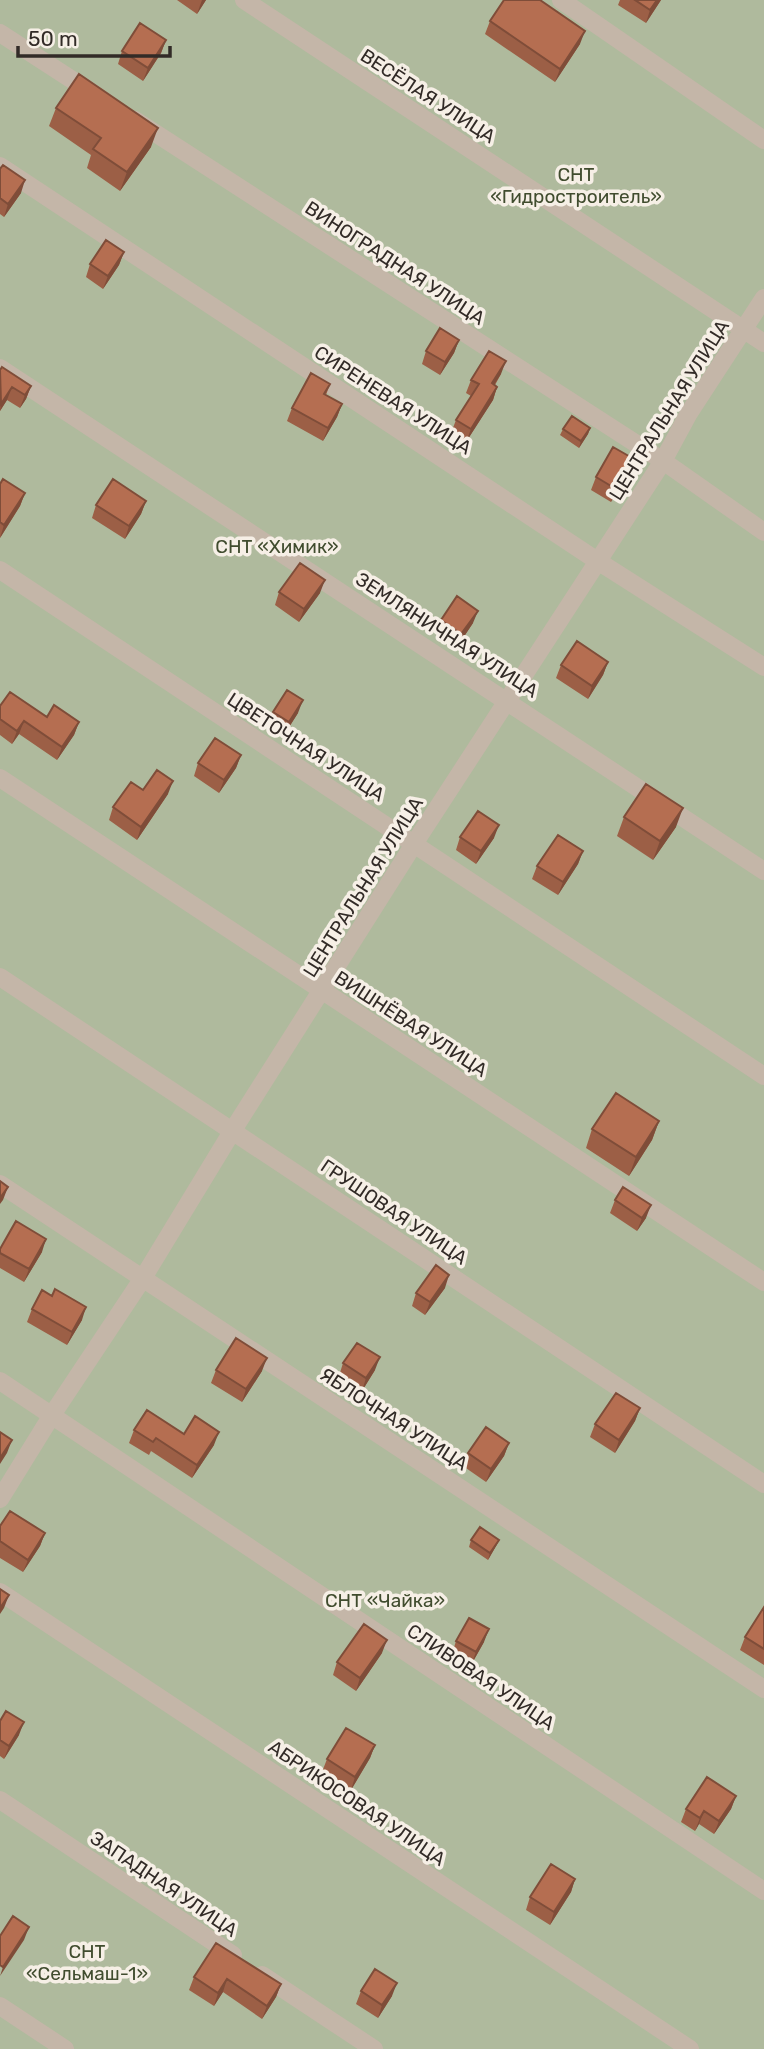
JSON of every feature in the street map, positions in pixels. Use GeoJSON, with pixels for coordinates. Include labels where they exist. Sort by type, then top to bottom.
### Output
{"type":"FeatureCollection","features":[{"type":"Feature","properties":{"kind":"street","name":"ВЕСЁЛАЯ УЛИЦА"},"geometry":{"type":"LineString","coordinates":[[244,0],[764,343]]}},
{"type":"Feature","properties":{"kind":"street"},"geometry":{"type":"LineString","coordinates":[[561,0],[764,140]]}},
{"type":"Feature","properties":{"kind":"street","name":"ВИНОГРАДНАЯ УЛИЦА"},"geometry":{"type":"LineString","coordinates":[[0,33],[663,461],[764,531]]}},
{"type":"Feature","properties":{"kind":"street","name":"СИРЕНЕВАЯ УЛИЦА"},"geometry":{"type":"LineString","coordinates":[[0,166],[596,560],[764,667]]}},
{"type":"Feature","properties":{"kind":"street","name":"ЦЕНТРАЛЬНАЯ УЛИЦА"},"geometry":{"type":"LineString","coordinates":[[0,1499],[143,1278],[414,844],[596,560],[663,461],[689,413],[764,298]]}},
{"type":"Feature","properties":{"kind":"street","name":"ЗЕМЛЯНИЧНАЯ УЛИЦА"},"geometry":{"type":"LineString","coordinates":[[0,368],[764,871]]}},
{"type":"Feature","properties":{"kind":"street","name":"ЦВЕТОЧНАЯ УЛИЦА"},"geometry":{"type":"LineString","coordinates":[[0,570],[764,1076]]}},
{"type":"Feature","properties":{"kind":"street","name":"ВИШНЁВАЯ УЛИЦА"},"geometry":{"type":"LineString","coordinates":[[0,778],[764,1282]]}},
{"type":"Feature","properties":{"kind":"street","name":"ГРУШОВАЯ УЛИЦА"},"geometry":{"type":"LineString","coordinates":[[0,977],[764,1484]]}},
{"type":"Feature","properties":{"kind":"street","name":"ЯБЛОЧНАЯ УЛИЦА"},"geometry":{"type":"LineString","coordinates":[[0,1184],[764,1689]]}},
{"type":"Feature","properties":{"kind":"street","name":"СЛИВОВАЯ УЛИЦА"},"geometry":{"type":"LineString","coordinates":[[0,1381],[764,1891]]}},
{"type":"Feature","properties":{"kind":"street","name":"АБРИКОСОВАЯ УЛИЦА"},"geometry":{"type":"LineString","coordinates":[[0,1592],[690,2049]]}},
{"type":"Feature","properties":{"kind":"street","name":"ЗАПАДНАЯ УЛИЦА"},"geometry":{"type":"LineString","coordinates":[[0,1800],[374,2049]]}},
{"type":"Feature","properties":{"kind":"street"},"geometry":{"type":"LineString","coordinates":[[0,2006],[65,2049]]}},
{"type":"Feature","properties":{"kind":"green space"},"geometry":{"type":"Polygon","coordinates":[[[0,0],[764,0],[764,2049],[0,2049],[0,0]]]}},
{"type":"Feature","properties":{"kind":"building"},"geometry":{"type":"Polygon","coordinates":[[[504,0],[540,0],[585,31],[560,69],[490,21],[504,0]]]}},
{"type":"Feature","properties":{"kind":"building"},"geometry":{"type":"Polygon","coordinates":[[[635,0],[657,0],[650,10],[635,0]]]}},
{"type":"Feature","properties":{"kind":"building"},"geometry":{"type":"Polygon","coordinates":[[[140,23],[166,40],[148,68],[122,51],[140,23]]]}},
{"type":"Feature","properties":{"kind":"building"},"geometry":{"type":"Polygon","coordinates":[[[79,74],[158,128],[127,172],[93,149],[101,138],[56,108],[79,74]]]}},
{"type":"Feature","properties":{"kind":"building"},"geometry":{"type":"Polygon","coordinates":[[[3,165],[25,180],[8,204],[0,198],[0,169],[3,165]]]}},
{"type":"Feature","properties":{"kind":"building"},"geometry":{"type":"Polygon","coordinates":[[[106,240],[124,252],[108,276],[90,264],[106,240]]]}},
{"type":"Feature","properties":{"kind":"building"},"geometry":{"type":"Polygon","coordinates":[[[440,328],[459,340],[445,362],[426,351],[440,328]]]}},
{"type":"Feature","properties":{"kind":"building"},"geometry":{"type":"Polygon","coordinates":[[[489,351],[506,361],[492,383],[497,387],[471,429],[456,420],[479,384],[471,380],[489,351]]]}},
{"type":"Feature","properties":{"kind":"building"},"geometry":{"type":"Polygon","coordinates":[[[2,367],[31,386],[25,395],[12,387],[1,404],[0,370],[2,367]]]}},
{"type":"Feature","properties":{"kind":"building"},"geometry":{"type":"Polygon","coordinates":[[[311,373],[330,384],[324,394],[342,404],[328,428],[292,408],[311,373]]]}},
{"type":"Feature","properties":{"kind":"building"},"geometry":{"type":"Polygon","coordinates":[[[572,416],[590,428],[581,441],[563,429],[572,416]]]}},
{"type":"Feature","properties":{"kind":"building"},"geometry":{"type":"Polygon","coordinates":[[[613,447],[634,459],[616,489],[596,477],[613,447]]]}},
{"type":"Feature","properties":{"kind":"building"},"geometry":{"type":"Polygon","coordinates":[[[3,479],[25,493],[4,525],[0,522],[0,484],[3,479]]]}},
{"type":"Feature","properties":{"kind":"building"},"geometry":{"type":"Polygon","coordinates":[[[113,479],[146,501],[129,526],[96,505],[113,479]]]}},
{"type":"Feature","properties":{"kind":"building"},"geometry":{"type":"Polygon","coordinates":[[[300,563],[325,580],[304,609],[279,592],[300,563]]]}},
{"type":"Feature","properties":{"kind":"building"},"geometry":{"type":"Polygon","coordinates":[[[457,596],[478,611],[461,634],[441,620],[457,596]]]}},
{"type":"Feature","properties":{"kind":"building"},"geometry":{"type":"Polygon","coordinates":[[[577,641],[608,662],[592,686],[561,665],[577,641]]]}},
{"type":"Feature","properties":{"kind":"building"},"geometry":{"type":"Polygon","coordinates":[[[287,690],[303,700],[289,722],[273,712],[287,690]]]}},
{"type":"Feature","properties":{"kind":"building"},"geometry":{"type":"Polygon","coordinates":[[[10,692],[47,717],[54,705],[79,722],[62,747],[24,721],[17,731],[0,719],[0,706],[10,692]]]}},
{"type":"Feature","properties":{"kind":"building"},"geometry":{"type":"Polygon","coordinates":[[[215,738],[241,755],[224,780],[198,763],[215,738]]]}},
{"type":"Feature","properties":{"kind":"building"},"geometry":{"type":"Polygon","coordinates":[[[157,770],[173,781],[141,827],[113,807],[131,782],[143,790],[157,770]]]}},
{"type":"Feature","properties":{"kind":"building"},"geometry":{"type":"Polygon","coordinates":[[[646,784],[683,808],[660,841],[624,817],[646,784]]]}},
{"type":"Feature","properties":{"kind":"building"},"geometry":{"type":"Polygon","coordinates":[[[478,811],[499,825],[481,851],[460,837],[478,811]]]}},
{"type":"Feature","properties":{"kind":"building"},"geometry":{"type":"Polygon","coordinates":[[[558,835],[583,851],[563,882],[537,866],[558,835]]]}},
{"type":"Feature","properties":{"kind":"building"},"geometry":{"type":"Polygon","coordinates":[[[616,1093],[659,1121],[636,1157],[592,1129],[616,1093]]]}},
{"type":"Feature","properties":{"kind":"building"},"geometry":{"type":"Polygon","coordinates":[[[0,1181],[8,1187],[0,1198],[0,1181]]]}},
{"type":"Feature","properties":{"kind":"building"},"geometry":{"type":"Polygon","coordinates":[[[623,1187],[651,1205],[642,1218],[615,1200],[623,1187]]]}},
{"type":"Feature","properties":{"kind":"building"},"geometry":{"type":"Polygon","coordinates":[[[16,1221],[46,1239],[29,1269],[0,1253],[16,1221]]]}},
{"type":"Feature","properties":{"kind":"building"},"geometry":{"type":"Polygon","coordinates":[[[436,1265],[449,1275],[430,1302],[416,1293],[436,1265]]]}},
{"type":"Feature","properties":{"kind":"building"},"geometry":{"type":"Polygon","coordinates":[[[55,1289],[86,1307],[72,1332],[32,1309],[42,1290],[52,1296],[55,1289]]]}},
{"type":"Feature","properties":{"kind":"building"},"geometry":{"type":"Polygon","coordinates":[[[236,1338],[267,1358],[246,1389],[216,1370],[236,1338]]]}},
{"type":"Feature","properties":{"kind":"building"},"geometry":{"type":"Polygon","coordinates":[[[357,1343],[380,1357],[366,1378],[343,1363],[357,1343]]]}},
{"type":"Feature","properties":{"kind":"building"},"geometry":{"type":"Polygon","coordinates":[[[616,1393],[640,1408],[619,1440],[595,1424],[616,1393]]]}},
{"type":"Feature","properties":{"kind":"building"},"geometry":{"type":"Polygon","coordinates":[[[147,1410],[184,1434],[195,1416],[219,1432],[197,1465],[156,1438],[153,1442],[134,1430],[147,1410]]]}},
{"type":"Feature","properties":{"kind":"building"},"geometry":{"type":"Polygon","coordinates":[[[486,1427],[509,1443],[491,1469],[468,1453],[486,1427]]]}},
{"type":"Feature","properties":{"kind":"building"},"geometry":{"type":"Polygon","coordinates":[[[0,1432],[12,1440],[0,1458],[0,1432]]]}},
{"type":"Feature","properties":{"kind":"building"},"geometry":{"type":"Polygon","coordinates":[[[10,1511],[45,1533],[28,1560],[0,1541],[0,1526],[10,1511]]]}},
{"type":"Feature","properties":{"kind":"building"},"geometry":{"type":"Polygon","coordinates":[[[480,1527],[499,1540],[490,1553],[471,1540],[480,1527]]]}},
{"type":"Feature","properties":{"kind":"building"},"geometry":{"type":"Polygon","coordinates":[[[0,1589],[9,1595],[0,1608],[0,1589]]]}},
{"type":"Feature","properties":{"kind":"building"},"geometry":{"type":"Polygon","coordinates":[[[764,1607],[764,1649],[745,1637],[764,1607]]]}},
{"type":"Feature","properties":{"kind":"building"},"geometry":{"type":"Polygon","coordinates":[[[469,1618],[489,1629],[476,1652],[456,1641],[469,1618]]]}},
{"type":"Feature","properties":{"kind":"building"},"geometry":{"type":"Polygon","coordinates":[[[364,1624],[387,1640],[360,1678],[337,1662],[364,1624]]]}},
{"type":"Feature","properties":{"kind":"building"},"geometry":{"type":"Polygon","coordinates":[[[6,1711],[24,1722],[9,1746],[0,1740],[0,1721],[6,1711]]]}},
{"type":"Feature","properties":{"kind":"building"},"geometry":{"type":"Polygon","coordinates":[[[346,1728],[375,1745],[355,1777],[327,1759],[346,1728]]]}},
{"type":"Feature","properties":{"kind":"building"},"geometry":{"type":"Polygon","coordinates":[[[707,1777],[736,1796],[719,1821],[704,1811],[700,1818],[686,1809],[707,1777]]]}},
{"type":"Feature","properties":{"kind":"building"},"geometry":{"type":"Polygon","coordinates":[[[551,1864],[575,1879],[554,1912],[530,1897],[551,1864]]]}},
{"type":"Feature","properties":{"kind":"building"},"geometry":{"type":"Polygon","coordinates":[[[13,1916],[29,1927],[3,1967],[0,1965],[0,1936],[13,1916]]]}},
{"type":"Feature","properties":{"kind":"building"},"geometry":{"type":"Polygon","coordinates":[[[216,1943],[281,1984],[267,2006],[227,1979],[218,1993],[194,1977],[216,1943]]]}},
{"type":"Feature","properties":{"kind":"building"},"geometry":{"type":"Polygon","coordinates":[[[375,1969],[397,1983],[382,2005],[361,1991],[375,1969]]]}},
{"type":"Feature","properties":{"kind":"park label","name":"СНТ «Гидростроитель»"},"geometry":{"type":"Point","coordinates":[576,185]}},
{"type":"Feature","properties":{"kind":"park label","name":"СНТ «Химик»"},"geometry":{"type":"Point","coordinates":[277,546]}},
{"type":"Feature","properties":{"kind":"park label","name":"СНТ «Чайка»"},"geometry":{"type":"Point","coordinates":[385,1600]}},
{"type":"Feature","properties":{"kind":"park label","name":"СНТ «Сельмаш-1»"},"geometry":{"type":"Point","coordinates":[87,1962]}}]}
